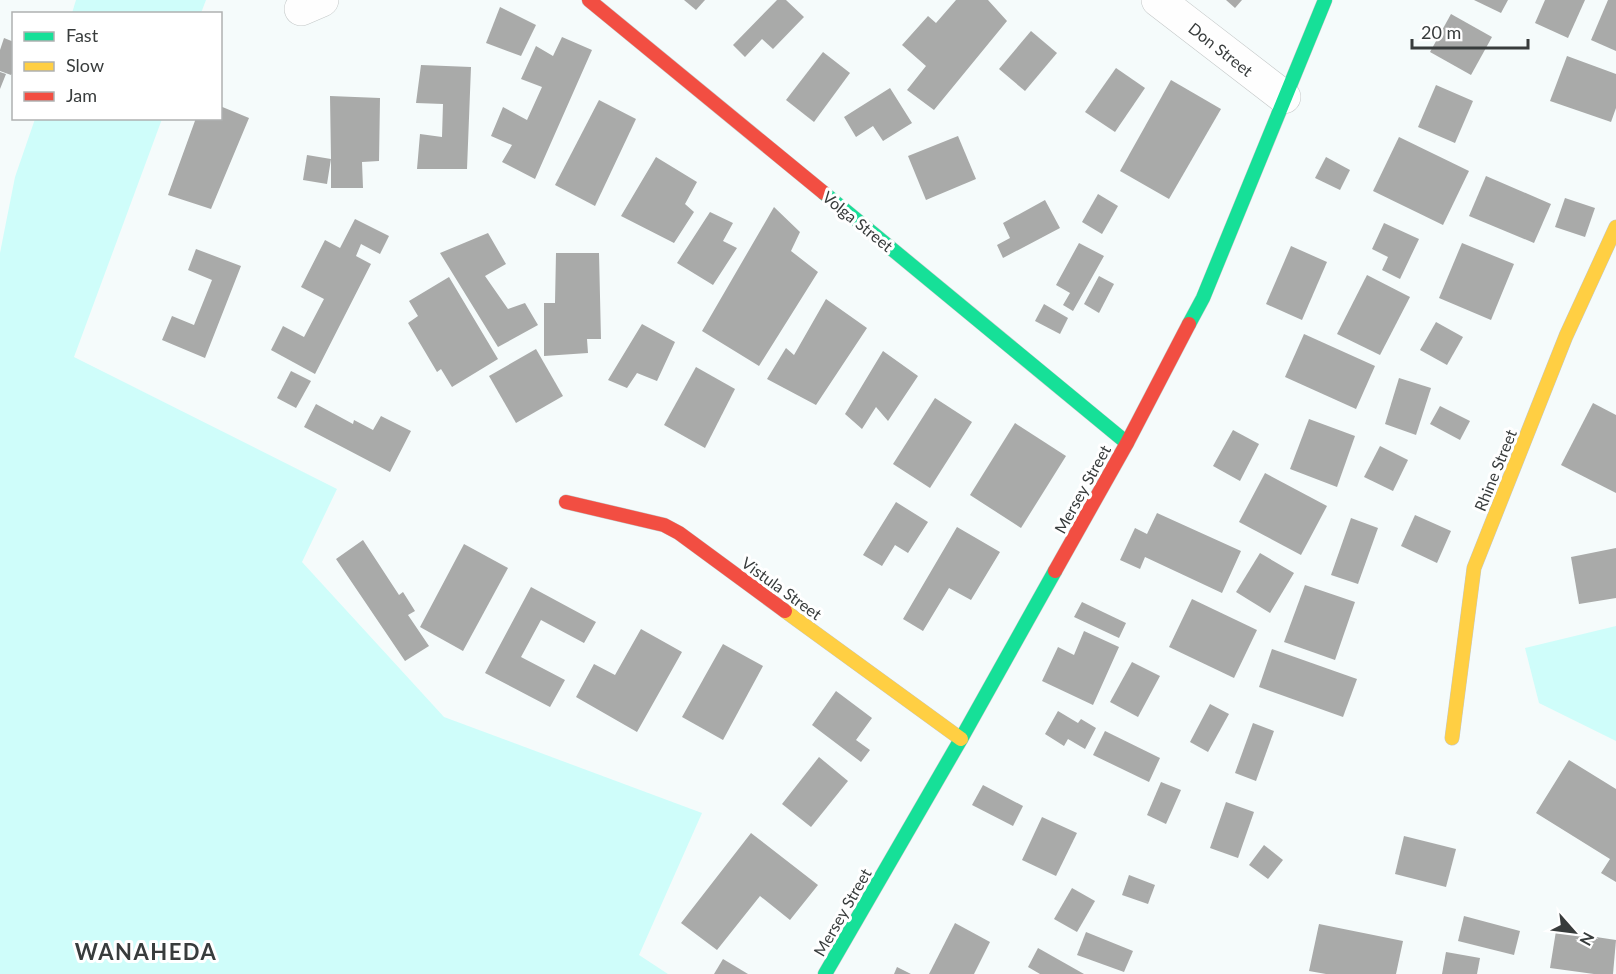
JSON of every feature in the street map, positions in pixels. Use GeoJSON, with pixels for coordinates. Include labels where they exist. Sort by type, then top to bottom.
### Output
{"type":"FeatureCollection","features":[{"type":"Feature","properties":{"kind":"street","name":"Volga Street"},"geometry":{"type":"LineString","coordinates":[[589,0],[1127,443]]}},
{"type":"Feature","properties":{"kind":"street","name":"Don Street"},"geometry":{"type":"LineString","coordinates":[[1158,0],[1284,97]]}},
{"type":"Feature","properties":{"kind":"street","name":"Mersey Street"},"geometry":{"type":"LineString","coordinates":[[825,974],[961,739],[1127,443],[1203,298],[1325,0]]}},
{"type":"Feature","properties":{"kind":"street","name":"Rhine Street"},"geometry":{"type":"LineString","coordinates":[[1452,738],[1474,568],[1566,336],[1616,227]]}},
{"type":"Feature","properties":{"kind":"street","name":"Vistula Street"},"geometry":{"type":"LineString","coordinates":[[566,502],[664,525],[678,533],[961,739]]}},
{"type":"Feature","properties":{"kind":"shaded area"},"geometry":{"type":"Polygon","coordinates":[[[76,0],[206,0],[201,12],[72,12],[76,0]]]}},
{"type":"Feature","properties":{"kind":"shaded area"},"geometry":{"type":"Polygon","coordinates":[[[35,120],[162,120],[74,357],[337,489],[302,562],[444,717],[702,813],[639,955],[668,974],[0,974],[0,253],[15,177],[35,120]]]}},
{"type":"Feature","properties":{"kind":"shaded area"},"geometry":{"type":"Polygon","coordinates":[[[1616,626],[1616,741],[1539,703],[1525,648],[1616,626]]]}},
{"type":"Feature","properties":{"kind":"building"},"geometry":{"type":"Polygon","coordinates":[[[684,0],[705,0],[696,10],[684,0]]]}},
{"type":"Feature","properties":{"kind":"building"},"geometry":{"type":"Polygon","coordinates":[[[777,0],[786,0],[804,17],[773,49],[762,39],[745,57],[733,45],[777,0]]]}},
{"type":"Feature","properties":{"kind":"building"},"geometry":{"type":"Polygon","coordinates":[[[956,0],[988,0],[1007,21],[934,110],[907,90],[926,66],[902,45],[928,16],[936,23],[956,0]]]}},
{"type":"Feature","properties":{"kind":"building"},"geometry":{"type":"Polygon","coordinates":[[[1226,0],[1242,0],[1235,8],[1226,0]]]}},
{"type":"Feature","properties":{"kind":"building"},"geometry":{"type":"Polygon","coordinates":[[[1474,0],[1508,0],[1501,13],[1474,0]]]}},
{"type":"Feature","properties":{"kind":"building"},"geometry":{"type":"Polygon","coordinates":[[[1545,0],[1585,0],[1568,38],[1535,23],[1545,0]]]}},
{"type":"Feature","properties":{"kind":"building"},"geometry":{"type":"Polygon","coordinates":[[[1608,0],[1616,0],[1616,51],[1591,40],[1608,0]]]}},
{"type":"Feature","properties":{"kind":"building"},"geometry":{"type":"Polygon","coordinates":[[[500,7],[536,25],[521,56],[486,43],[500,7]]]}},
{"type":"Feature","properties":{"kind":"building"},"geometry":{"type":"Polygon","coordinates":[[[1451,14],[1492,37],[1471,75],[1430,52],[1451,14]]]}},
{"type":"Feature","properties":{"kind":"building"},"geometry":{"type":"Polygon","coordinates":[[[1031,31],[1057,53],[1025,91],[999,69],[1031,31]]]}},
{"type":"Feature","properties":{"kind":"building"},"geometry":{"type":"Polygon","coordinates":[[[562,37],[592,50],[535,179],[502,162],[512,145],[491,136],[503,107],[527,120],[542,87],[521,79],[536,46],[553,56],[562,37]]]}},
{"type":"Feature","properties":{"kind":"building"},"geometry":{"type":"Polygon","coordinates":[[[4,38],[12,41],[11,75],[0,71],[0,50],[4,38]]]}},
{"type":"Feature","properties":{"kind":"building"},"geometry":{"type":"Polygon","coordinates":[[[823,52],[850,73],[814,122],[786,100],[823,52]]]}},
{"type":"Feature","properties":{"kind":"building"},"geometry":{"type":"Polygon","coordinates":[[[1567,56],[1616,74],[1616,108],[1611,122],[1550,101],[1567,56]]]}},
{"type":"Feature","properties":{"kind":"building"},"geometry":{"type":"Polygon","coordinates":[[[421,65],[471,67],[467,169],[417,169],[420,134],[442,137],[443,104],[416,103],[421,65]]]}},
{"type":"Feature","properties":{"kind":"building"},"geometry":{"type":"Polygon","coordinates":[[[1116,68],[1145,88],[1115,132],[1085,112],[1116,68]]]}},
{"type":"Feature","properties":{"kind":"building"},"geometry":{"type":"Polygon","coordinates":[[[0,72],[6,74],[0,89],[0,72]]]}},
{"type":"Feature","properties":{"kind":"building"},"geometry":{"type":"Polygon","coordinates":[[[1171,80],[1221,109],[1169,199],[1120,171],[1171,80]]]}},
{"type":"Feature","properties":{"kind":"building"},"geometry":{"type":"Polygon","coordinates":[[[1436,85],[1473,101],[1455,143],[1418,127],[1436,85]]]}},
{"type":"Feature","properties":{"kind":"building"},"geometry":{"type":"Polygon","coordinates":[[[890,88],[912,123],[883,141],[873,126],[856,137],[844,117],[890,88]]]}},
{"type":"Feature","properties":{"kind":"building"},"geometry":{"type":"Polygon","coordinates":[[[330,96],[380,98],[379,161],[362,162],[363,188],[331,188],[330,96]]]}},
{"type":"Feature","properties":{"kind":"building"},"geometry":{"type":"Polygon","coordinates":[[[599,100],[636,119],[595,206],[555,185],[599,100]]]}},
{"type":"Feature","properties":{"kind":"building"},"geometry":{"type":"Polygon","coordinates":[[[222,107],[249,118],[211,209],[168,195],[195,120],[222,120],[222,107]]]}},
{"type":"Feature","properties":{"kind":"building"},"geometry":{"type":"Polygon","coordinates":[[[958,136],[976,179],[926,200],[908,156],[958,136]]]}},
{"type":"Feature","properties":{"kind":"building"},"geometry":{"type":"Polygon","coordinates":[[[1399,137],[1469,171],[1443,225],[1373,191],[1399,137]]]}},
{"type":"Feature","properties":{"kind":"building"},"geometry":{"type":"Polygon","coordinates":[[[307,155],[331,159],[327,184],[303,180],[307,155]]]}},
{"type":"Feature","properties":{"kind":"building"},"geometry":{"type":"Polygon","coordinates":[[[656,157],[697,182],[685,204],[694,212],[674,243],[621,216],[656,157]]]}},
{"type":"Feature","properties":{"kind":"building"},"geometry":{"type":"Polygon","coordinates":[[[1326,157],[1350,170],[1340,190],[1315,178],[1326,157]]]}},
{"type":"Feature","properties":{"kind":"building"},"geometry":{"type":"Polygon","coordinates":[[[1486,176],[1551,204],[1534,243],[1469,216],[1486,176]]]}},
{"type":"Feature","properties":{"kind":"building"},"geometry":{"type":"Polygon","coordinates":[[[1098,194],[1118,206],[1102,234],[1082,222],[1098,194]]]}},
{"type":"Feature","properties":{"kind":"building"},"geometry":{"type":"Polygon","coordinates":[[[1565,198],[1595,208],[1585,237],[1555,227],[1565,198]]]}},
{"type":"Feature","properties":{"kind":"building"},"geometry":{"type":"Polygon","coordinates":[[[1045,200],[1060,228],[1003,258],[997,245],[1010,238],[1003,223],[1045,200]]]}},
{"type":"Feature","properties":{"kind":"building"},"geometry":{"type":"Polygon","coordinates":[[[774,207],[800,232],[791,251],[818,272],[759,366],[702,331],[774,207]]]}},
{"type":"Feature","properties":{"kind":"building"},"geometry":{"type":"Polygon","coordinates":[[[710,212],[733,223],[723,241],[737,248],[713,285],[677,263],[710,212]]]}},
{"type":"Feature","properties":{"kind":"building"},"geometry":{"type":"Polygon","coordinates":[[[355,219],[389,236],[380,254],[361,244],[356,256],[371,264],[315,374],[271,350],[283,326],[304,337],[324,299],[301,287],[325,240],[340,248],[355,219]]]}},
{"type":"Feature","properties":{"kind":"building"},"geometry":{"type":"Polygon","coordinates":[[[1384,223],[1419,239],[1400,279],[1382,270],[1388,257],[1372,249],[1384,223]]]}},
{"type":"Feature","properties":{"kind":"building"},"geometry":{"type":"Polygon","coordinates":[[[488,233],[506,264],[485,276],[508,309],[525,303],[538,325],[498,347],[440,253],[488,233]]]}},
{"type":"Feature","properties":{"kind":"building"},"geometry":{"type":"Polygon","coordinates":[[[1079,243],[1104,256],[1073,311],[1063,305],[1070,293],[1056,285],[1079,243]]]}},
{"type":"Feature","properties":{"kind":"building"},"geometry":{"type":"Polygon","coordinates":[[[1462,243],[1514,264],[1491,320],[1439,298],[1462,243]]]}},
{"type":"Feature","properties":{"kind":"building"},"geometry":{"type":"Polygon","coordinates":[[[1291,246],[1327,262],[1302,320],[1266,304],[1291,246]]]}},
{"type":"Feature","properties":{"kind":"building"},"geometry":{"type":"Polygon","coordinates":[[[196,249],[241,266],[205,358],[162,340],[172,316],[194,325],[212,280],[188,270],[196,249]]]}},
{"type":"Feature","properties":{"kind":"building"},"geometry":{"type":"Polygon","coordinates":[[[556,253],[599,253],[601,339],[587,339],[588,353],[544,356],[544,303],[555,303],[556,253]]]}},
{"type":"Feature","properties":{"kind":"building"},"geometry":{"type":"Polygon","coordinates":[[[1367,275],[1410,297],[1380,355],[1337,334],[1367,275]]]}},
{"type":"Feature","properties":{"kind":"building"},"geometry":{"type":"Polygon","coordinates":[[[1099,276],[1114,284],[1099,313],[1084,304],[1099,276]]]}},
{"type":"Feature","properties":{"kind":"building"},"geometry":{"type":"Polygon","coordinates":[[[449,277],[498,359],[452,387],[441,369],[437,372],[408,323],[418,316],[409,301],[449,277]]]}},
{"type":"Feature","properties":{"kind":"building"},"geometry":{"type":"Polygon","coordinates":[[[826,299],[867,328],[816,405],[767,379],[786,348],[794,355],[826,299]]]}},
{"type":"Feature","properties":{"kind":"building"},"geometry":{"type":"Polygon","coordinates":[[[1044,304],[1068,318],[1060,334],[1035,321],[1044,304]]]}},
{"type":"Feature","properties":{"kind":"building"},"geometry":{"type":"Polygon","coordinates":[[[1436,322],[1463,337],[1447,365],[1420,350],[1436,322]]]}},
{"type":"Feature","properties":{"kind":"building"},"geometry":{"type":"Polygon","coordinates":[[[642,324],[675,342],[657,381],[637,373],[627,388],[608,380],[642,324]]]}},
{"type":"Feature","properties":{"kind":"building"},"geometry":{"type":"Polygon","coordinates":[[[1304,334],[1375,366],[1356,409],[1285,377],[1304,334]]]}},
{"type":"Feature","properties":{"kind":"building"},"geometry":{"type":"Polygon","coordinates":[[[536,349],[563,396],[516,423],[489,376],[536,349]]]}},
{"type":"Feature","properties":{"kind":"building"},"geometry":{"type":"Polygon","coordinates":[[[883,351],[918,376],[888,421],[876,407],[862,429],[845,414],[883,351]]]}},
{"type":"Feature","properties":{"kind":"building"},"geometry":{"type":"Polygon","coordinates":[[[696,367],[735,389],[705,448],[664,425],[696,367]]]}},
{"type":"Feature","properties":{"kind":"building"},"geometry":{"type":"Polygon","coordinates":[[[291,371],[311,381],[296,408],[277,398],[291,371]]]}},
{"type":"Feature","properties":{"kind":"building"},"geometry":{"type":"Polygon","coordinates":[[[1399,378],[1431,388],[1416,435],[1385,424],[1399,378]]]}},
{"type":"Feature","properties":{"kind":"building"},"geometry":{"type":"Polygon","coordinates":[[[935,398],[972,422],[930,488],[893,464],[935,398]]]}},
{"type":"Feature","properties":{"kind":"building"},"geometry":{"type":"Polygon","coordinates":[[[1593,403],[1616,415],[1616,493],[1561,465],[1593,403]]]}},
{"type":"Feature","properties":{"kind":"building"},"geometry":{"type":"Polygon","coordinates":[[[316,404],[353,424],[354,420],[373,430],[381,416],[411,431],[390,472],[304,427],[316,404]]]}},
{"type":"Feature","properties":{"kind":"building"},"geometry":{"type":"Polygon","coordinates":[[[1440,406],[1470,421],[1460,440],[1430,424],[1440,406]]]}},
{"type":"Feature","properties":{"kind":"building"},"geometry":{"type":"Polygon","coordinates":[[[1309,419],[1355,436],[1337,487],[1290,469],[1309,419]]]}},
{"type":"Feature","properties":{"kind":"building"},"geometry":{"type":"Polygon","coordinates":[[[1015,423],[1066,456],[1021,528],[970,495],[1015,423]]]}},
{"type":"Feature","properties":{"kind":"building"},"geometry":{"type":"Polygon","coordinates":[[[1233,430],[1259,444],[1240,481],[1213,466],[1233,430]]]}},
{"type":"Feature","properties":{"kind":"building"},"geometry":{"type":"Polygon","coordinates":[[[1380,446],[1408,460],[1393,491],[1364,477],[1380,446]]]}},
{"type":"Feature","properties":{"kind":"building"},"geometry":{"type":"Polygon","coordinates":[[[1265,473],[1327,506],[1301,555],[1239,522],[1265,473]]]}},
{"type":"Feature","properties":{"kind":"building"},"geometry":{"type":"Polygon","coordinates":[[[896,502],[928,522],[908,553],[895,545],[882,566],[863,555],[896,502]]]}},
{"type":"Feature","properties":{"kind":"building"},"geometry":{"type":"Polygon","coordinates":[[[1157,513],[1241,551],[1222,593],[1145,557],[1140,569],[1120,560],[1135,528],[1147,534],[1157,513]]]}},
{"type":"Feature","properties":{"kind":"building"},"geometry":{"type":"Polygon","coordinates":[[[1415,515],[1451,531],[1437,563],[1401,546],[1415,515]]]}},
{"type":"Feature","properties":{"kind":"building"},"geometry":{"type":"Polygon","coordinates":[[[1351,518],[1378,528],[1358,584],[1331,575],[1351,518]]]}},
{"type":"Feature","properties":{"kind":"building"},"geometry":{"type":"Polygon","coordinates":[[[957,527],[1000,552],[971,600],[949,588],[923,631],[903,619],[957,527]]]}},
{"type":"Feature","properties":{"kind":"building"},"geometry":{"type":"Polygon","coordinates":[[[363,540],[399,595],[403,592],[415,611],[408,615],[429,646],[405,661],[336,559],[363,540]]]}},
{"type":"Feature","properties":{"kind":"building"},"geometry":{"type":"Polygon","coordinates":[[[464,544],[508,568],[463,651],[420,627],[464,544]]]}},
{"type":"Feature","properties":{"kind":"building"},"geometry":{"type":"Polygon","coordinates":[[[1616,548],[1616,598],[1579,604],[1571,557],[1616,548]]]}},
{"type":"Feature","properties":{"kind":"building"},"geometry":{"type":"Polygon","coordinates":[[[1260,553],[1294,573],[1270,613],[1236,592],[1260,553]]]}},
{"type":"Feature","properties":{"kind":"building"},"geometry":{"type":"Polygon","coordinates":[[[1305,585],[1355,602],[1335,660],[1284,642],[1305,585]]]}},
{"type":"Feature","properties":{"kind":"building"},"geometry":{"type":"Polygon","coordinates":[[[531,587],[596,622],[584,643],[541,620],[521,657],[565,680],[550,707],[485,673],[531,587]]]}},
{"type":"Feature","properties":{"kind":"building"},"geometry":{"type":"Polygon","coordinates":[[[1192,599],[1257,630],[1234,678],[1169,647],[1192,599]]]}},
{"type":"Feature","properties":{"kind":"building"},"geometry":{"type":"Polygon","coordinates":[[[1082,602],[1126,623],[1119,638],[1074,617],[1082,602]]]}},
{"type":"Feature","properties":{"kind":"building"},"geometry":{"type":"Polygon","coordinates":[[[641,629],[682,652],[637,732],[576,697],[594,664],[615,675],[641,629]]]}},
{"type":"Feature","properties":{"kind":"building"},"geometry":{"type":"Polygon","coordinates":[[[1084,631],[1119,647],[1093,705],[1042,681],[1058,647],[1074,655],[1084,631]]]}},
{"type":"Feature","properties":{"kind":"building"},"geometry":{"type":"Polygon","coordinates":[[[723,644],[763,666],[723,740],[682,717],[723,644]]]}},
{"type":"Feature","properties":{"kind":"building"},"geometry":{"type":"Polygon","coordinates":[[[1272,649],[1357,679],[1343,717],[1259,687],[1272,649]]]}},
{"type":"Feature","properties":{"kind":"building"},"geometry":{"type":"Polygon","coordinates":[[[1132,662],[1160,676],[1138,717],[1110,702],[1132,662]]]}},
{"type":"Feature","properties":{"kind":"building"},"geometry":{"type":"Polygon","coordinates":[[[836,691],[872,718],[856,740],[870,750],[861,762],[812,725],[836,691]]]}},
{"type":"Feature","properties":{"kind":"building"},"geometry":{"type":"Polygon","coordinates":[[[1210,704],[1229,714],[1208,752],[1190,742],[1210,704]]]}},
{"type":"Feature","properties":{"kind":"building"},"geometry":{"type":"Polygon","coordinates":[[[1058,711],[1078,723],[1081,719],[1096,728],[1085,749],[1068,739],[1064,746],[1045,734],[1058,711]]]}},
{"type":"Feature","properties":{"kind":"building"},"geometry":{"type":"Polygon","coordinates":[[[1253,723],[1274,731],[1256,781],[1235,773],[1253,723]]]}},
{"type":"Feature","properties":{"kind":"building"},"geometry":{"type":"Polygon","coordinates":[[[1105,731],[1160,758],[1149,782],[1093,755],[1105,731]]]}},
{"type":"Feature","properties":{"kind":"building"},"geometry":{"type":"Polygon","coordinates":[[[819,757],[848,781],[811,827],[782,804],[819,757]]]}},
{"type":"Feature","properties":{"kind":"building"},"geometry":{"type":"Polygon","coordinates":[[[1569,760],[1616,789],[1616,882],[1601,873],[1610,859],[1536,813],[1569,760]]]}},
{"type":"Feature","properties":{"kind":"building"},"geometry":{"type":"Polygon","coordinates":[[[1161,782],[1181,790],[1166,824],[1147,815],[1161,782]]]}},
{"type":"Feature","properties":{"kind":"building"},"geometry":{"type":"Polygon","coordinates":[[[983,785],[1023,806],[1013,826],[972,805],[983,785]]]}},
{"type":"Feature","properties":{"kind":"building"},"geometry":{"type":"Polygon","coordinates":[[[1226,802],[1254,812],[1238,858],[1210,848],[1226,802]]]}},
{"type":"Feature","properties":{"kind":"building"},"geometry":{"type":"Polygon","coordinates":[[[1042,817],[1077,833],[1056,876],[1022,860],[1042,817]]]}},
{"type":"Feature","properties":{"kind":"building"},"geometry":{"type":"Polygon","coordinates":[[[751,833],[818,885],[790,920],[760,896],[717,950],[681,923],[751,833]]]}},
{"type":"Feature","properties":{"kind":"building"},"geometry":{"type":"Polygon","coordinates":[[[1404,836],[1456,849],[1446,887],[1395,874],[1404,836]]]}},
{"type":"Feature","properties":{"kind":"building"},"geometry":{"type":"Polygon","coordinates":[[[1264,845],[1283,860],[1268,879],[1249,865],[1264,845]]]}},
{"type":"Feature","properties":{"kind":"building"},"geometry":{"type":"Polygon","coordinates":[[[1129,875],[1155,885],[1148,904],[1122,895],[1129,875]]]}},
{"type":"Feature","properties":{"kind":"building"},"geometry":{"type":"Polygon","coordinates":[[[1072,888],[1095,901],[1077,932],[1054,919],[1072,888]]]}},
{"type":"Feature","properties":{"kind":"building"},"geometry":{"type":"Polygon","coordinates":[[[1464,916],[1520,931],[1514,955],[1458,941],[1464,916]]]}},
{"type":"Feature","properties":{"kind":"building"},"geometry":{"type":"Polygon","coordinates":[[[955,923],[990,942],[974,974],[929,974],[955,923]]]}},
{"type":"Feature","properties":{"kind":"building"},"geometry":{"type":"Polygon","coordinates":[[[1319,924],[1403,941],[1396,974],[1326,974],[1309,971],[1319,924]]]}},
{"type":"Feature","properties":{"kind":"building"},"geometry":{"type":"Polygon","coordinates":[[[1556,931],[1616,940],[1613,974],[1594,974],[1550,968],[1556,931]]]}},
{"type":"Feature","properties":{"kind":"building"},"geometry":{"type":"Polygon","coordinates":[[[1086,932],[1133,951],[1124,972],[1077,955],[1086,932]]]}},
{"type":"Feature","properties":{"kind":"building"},"geometry":{"type":"Polygon","coordinates":[[[1038,948],[1084,974],[1040,974],[1028,967],[1038,948]]]}},
{"type":"Feature","properties":{"kind":"building"},"geometry":{"type":"Polygon","coordinates":[[[1446,952],[1480,958],[1477,974],[1442,974],[1446,952]]]}},
{"type":"Feature","properties":{"kind":"building"},"geometry":{"type":"Polygon","coordinates":[[[723,959],[748,974],[714,974],[723,959]]]}},
{"type":"Feature","properties":{"kind":"building"},"geometry":{"type":"Polygon","coordinates":[[[897,967],[911,974],[894,974],[897,967]]]}},
{"type":"Feature","properties":{"kind":"traffic: fast"},"geometry":{"type":"LineString","coordinates":[[1189,324],[1203,298],[1325,0]]}},
{"type":"Feature","properties":{"kind":"traffic: fast"},"geometry":{"type":"LineString","coordinates":[[824,193],[1127,443]]}},
{"type":"Feature","properties":{"kind":"traffic: fast"},"geometry":{"type":"LineString","coordinates":[[825,974],[1055,571]]}},
{"type":"Feature","properties":{"kind":"traffic: slow"},"geometry":{"type":"LineString","coordinates":[[1452,738],[1474,568],[1566,336],[1616,227]]}},
{"type":"Feature","properties":{"kind":"traffic: slow"},"geometry":{"type":"LineString","coordinates":[[785,611],[961,739]]}},
{"type":"Feature","properties":{"kind":"traffic: jam"},"geometry":{"type":"LineString","coordinates":[[589,0],[824,193]]}},
{"type":"Feature","properties":{"kind":"traffic: jam"},"geometry":{"type":"LineString","coordinates":[[1055,571],[1127,443],[1189,324]]}},
{"type":"Feature","properties":{"kind":"traffic: jam"},"geometry":{"type":"LineString","coordinates":[[566,502],[664,525],[679,533],[785,611]]}},
{"type":"Feature","properties":{"kind":"district","name":"WANAHEDA"},"geometry":{"type":"Point","coordinates":[146,951]}}]}
